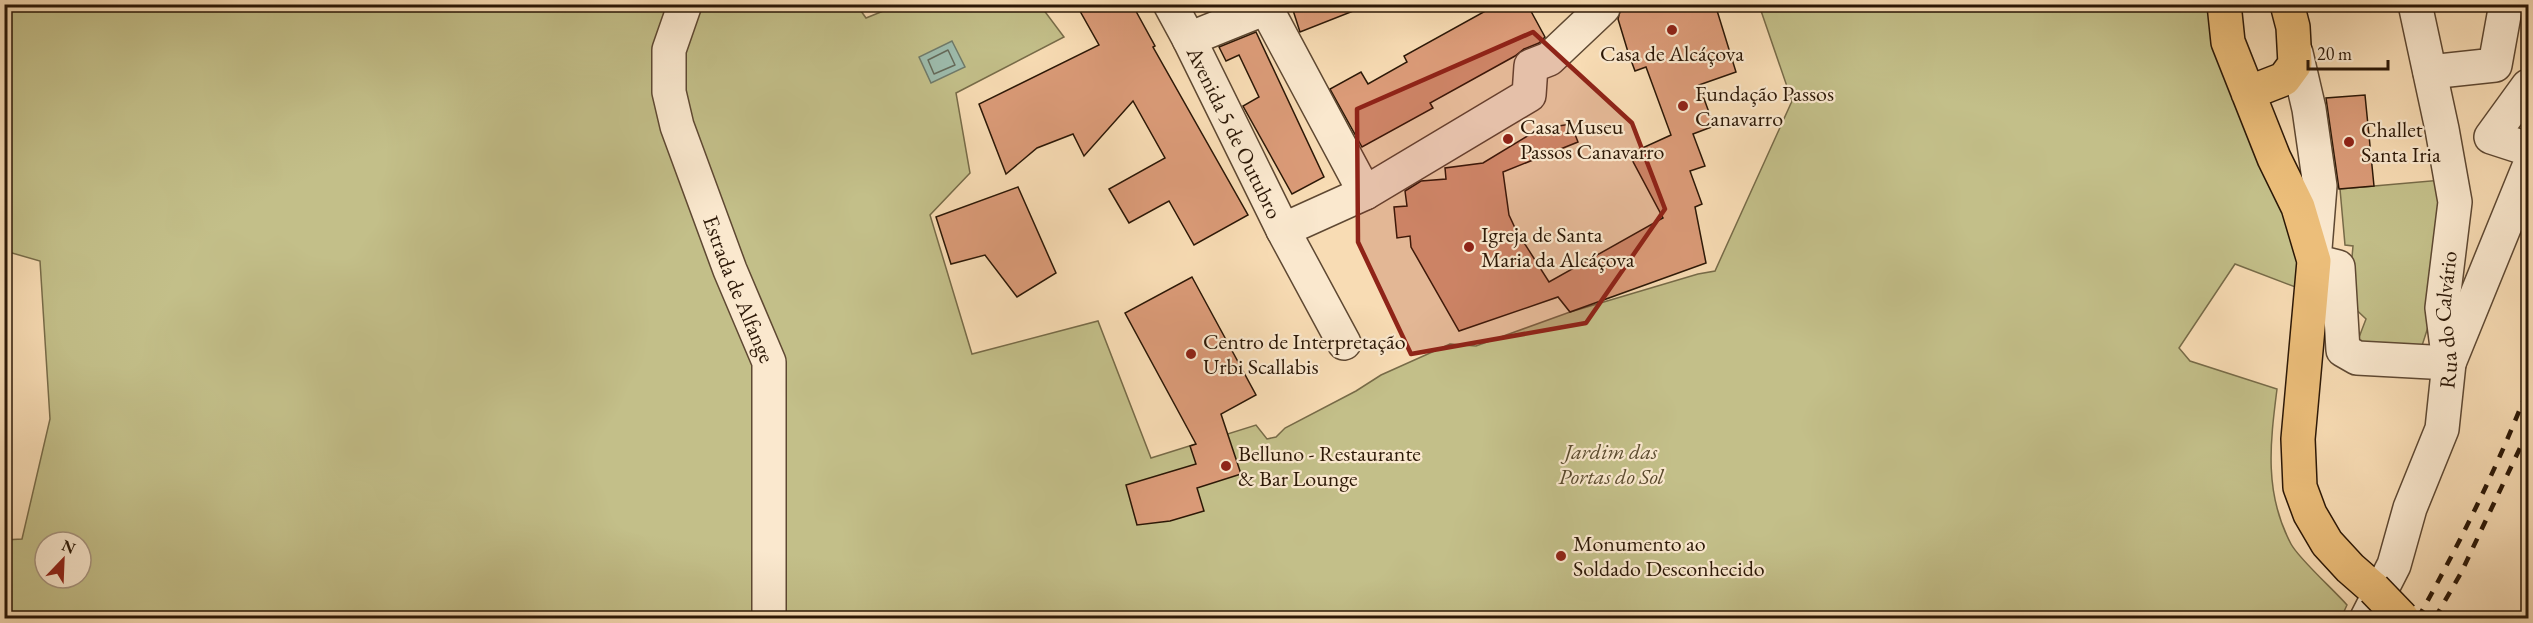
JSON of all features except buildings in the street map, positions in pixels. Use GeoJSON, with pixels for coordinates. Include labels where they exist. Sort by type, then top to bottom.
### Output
{"type":"FeatureCollection","features":[{"type":"Feature","properties":{"kind":"main road"},"geometry":{"type":"LineString","coordinates":[[2224,4],[2228,42],[2274,158],[2298,207],[2314,261],[2298,439],[2300,487],[2310,514],[2327,543],[2344,562],[2369,608],[2402,618]]}},
{"type":"Feature","properties":{"kind":"main road"},"geometry":{"type":"LineString","coordinates":[[2247,93],[2284,79],[2295,64],[2296,53],[2287,4]]}},
{"type":"Feature","properties":{"kind":"street","name":"Estrada de Alfange"},"geometry":{"type":"LineString","coordinates":[[685,4],[669,50],[669,92],[677,126],[735,280],[769,362],[770,618]]}},
{"type":"Feature","properties":{"kind":"street","name":"Avenida 5 de Outubro"},"geometry":{"type":"LineString","coordinates":[[1170,4],[1283,230],[1344,343]]}},
{"type":"Feature","properties":{"kind":"street"},"geometry":{"type":"LineString","coordinates":[[1283,230],[1365,193],[1529,95],[1531,66],[1549,59],[1603,8],[1602,4]]}},
{"type":"Feature","properties":{"kind":"street"},"geometry":{"type":"LineString","coordinates":[[2430,72],[2495,65],[2506,4]]}},
{"type":"Feature","properties":{"kind":"street"},"geometry":{"type":"LineString","coordinates":[[1189,39],[1266,8],[1365,193]]}},
{"type":"Feature","properties":{"kind":"street","name":"Rua do Calvário"},"geometry":{"type":"LineString","coordinates":[[2369,608],[2394,565],[2410,508],[2442,429],[2449,363],[2442,308],[2455,202],[2416,9]]}},
{"type":"Feature","properties":{"kind":"street"},"geometry":{"type":"LineString","coordinates":[[2296,53],[2309,109],[2320,186],[2314,261],[2338,267],[2343,350],[2357,358],[2449,363],[2529,169]]}},
{"type":"Feature","properties":{"kind":"street"},"geometry":{"type":"LineString","coordinates":[[2529,86],[2491,137],[2529,149]]}},
{"type":"Feature","properties":{"kind":"highlighted area"},"geometry":{"type":"Polygon","coordinates":[[[1533,32],[1632,123],[1665,209],[1586,323],[1411,354],[1358,242],[1357,109],[1533,32]]]}},
{"type":"Feature","properties":{"kind":"green space","name":"Jardim das Portas do Sol"},"geometry":{"type":"Polygon","coordinates":[[[856,4],[866,18],[898,5],[1040,5],[1064,37],[956,93],[970,173],[930,215],[972,354],[1098,321],[1151,458],[1256,425],[1267,439],[1276,437],[1285,428],[1356,391],[1381,375],[1450,344],[1476,346],[1570,312],[1715,271],[1792,101],[1759,5],[2216,4],[2298,236],[2298,288],[2235,264],[2179,348],[2190,361],[2277,389],[2272,429],[2271,468],[2276,506],[2282,525],[2295,550],[2347,605],[2341,618],[5,618],[4,540],[22,539],[50,419],[40,261],[5,251],[5,5],[856,4]]]}},
{"type":"Feature","properties":{"kind":"green space"},"geometry":{"type":"Polygon","coordinates":[[[2442,180],[2439,293],[2419,355],[2362,347],[2358,340],[2366,319],[2348,302],[2353,246],[2345,245],[2340,189],[2442,180]]]}},
{"type":"Feature","properties":{"kind":"water"},"geometry":{"type":"Polygon","coordinates":[[[952,41],[965,67],[931,83],[919,57],[952,41]]]}},
{"type":"Feature","properties":{"kind":"railway"},"geometry":{"type":"LineString","coordinates":[[2418,618],[2477,506],[2528,389]]}},
{"type":"Feature","properties":{"kind":"railway"},"geometry":{"type":"LineString","coordinates":[[2435,618],[2461,573],[2528,431]]}},
{"type":"Feature","properties":{"kind":"place","name":"Casa de Alcáçova"},"geometry":{"type":"Point","coordinates":[1672,30]}},
{"type":"Feature","properties":{"kind":"place","name":"Fundação Passos Canavarro"},"geometry":{"type":"Point","coordinates":[1683,106]}},
{"type":"Feature","properties":{"kind":"place","name":"Casa Museu Passos Canavarro"},"geometry":{"type":"Point","coordinates":[1508,139]}},
{"type":"Feature","properties":{"kind":"place","name":"Challet Santa Iria"},"geometry":{"type":"Point","coordinates":[2349,142]}},
{"type":"Feature","properties":{"kind":"place","name":"Igreja de Santa Maria da Alcáçova"},"geometry":{"type":"Point","coordinates":[1469,247]}},
{"type":"Feature","properties":{"kind":"place","name":"Centro de Interpretação Urbi Scallabis"},"geometry":{"type":"Point","coordinates":[1191,354]}},
{"type":"Feature","properties":{"kind":"place","name":"Belluno - Restaurante & Bar Lounge"},"geometry":{"type":"Point","coordinates":[1226,466]}},
{"type":"Feature","properties":{"kind":"place","name":"Monumento ao Soldado Desconhecido"},"geometry":{"type":"Point","coordinates":[1561,556]}}]}
